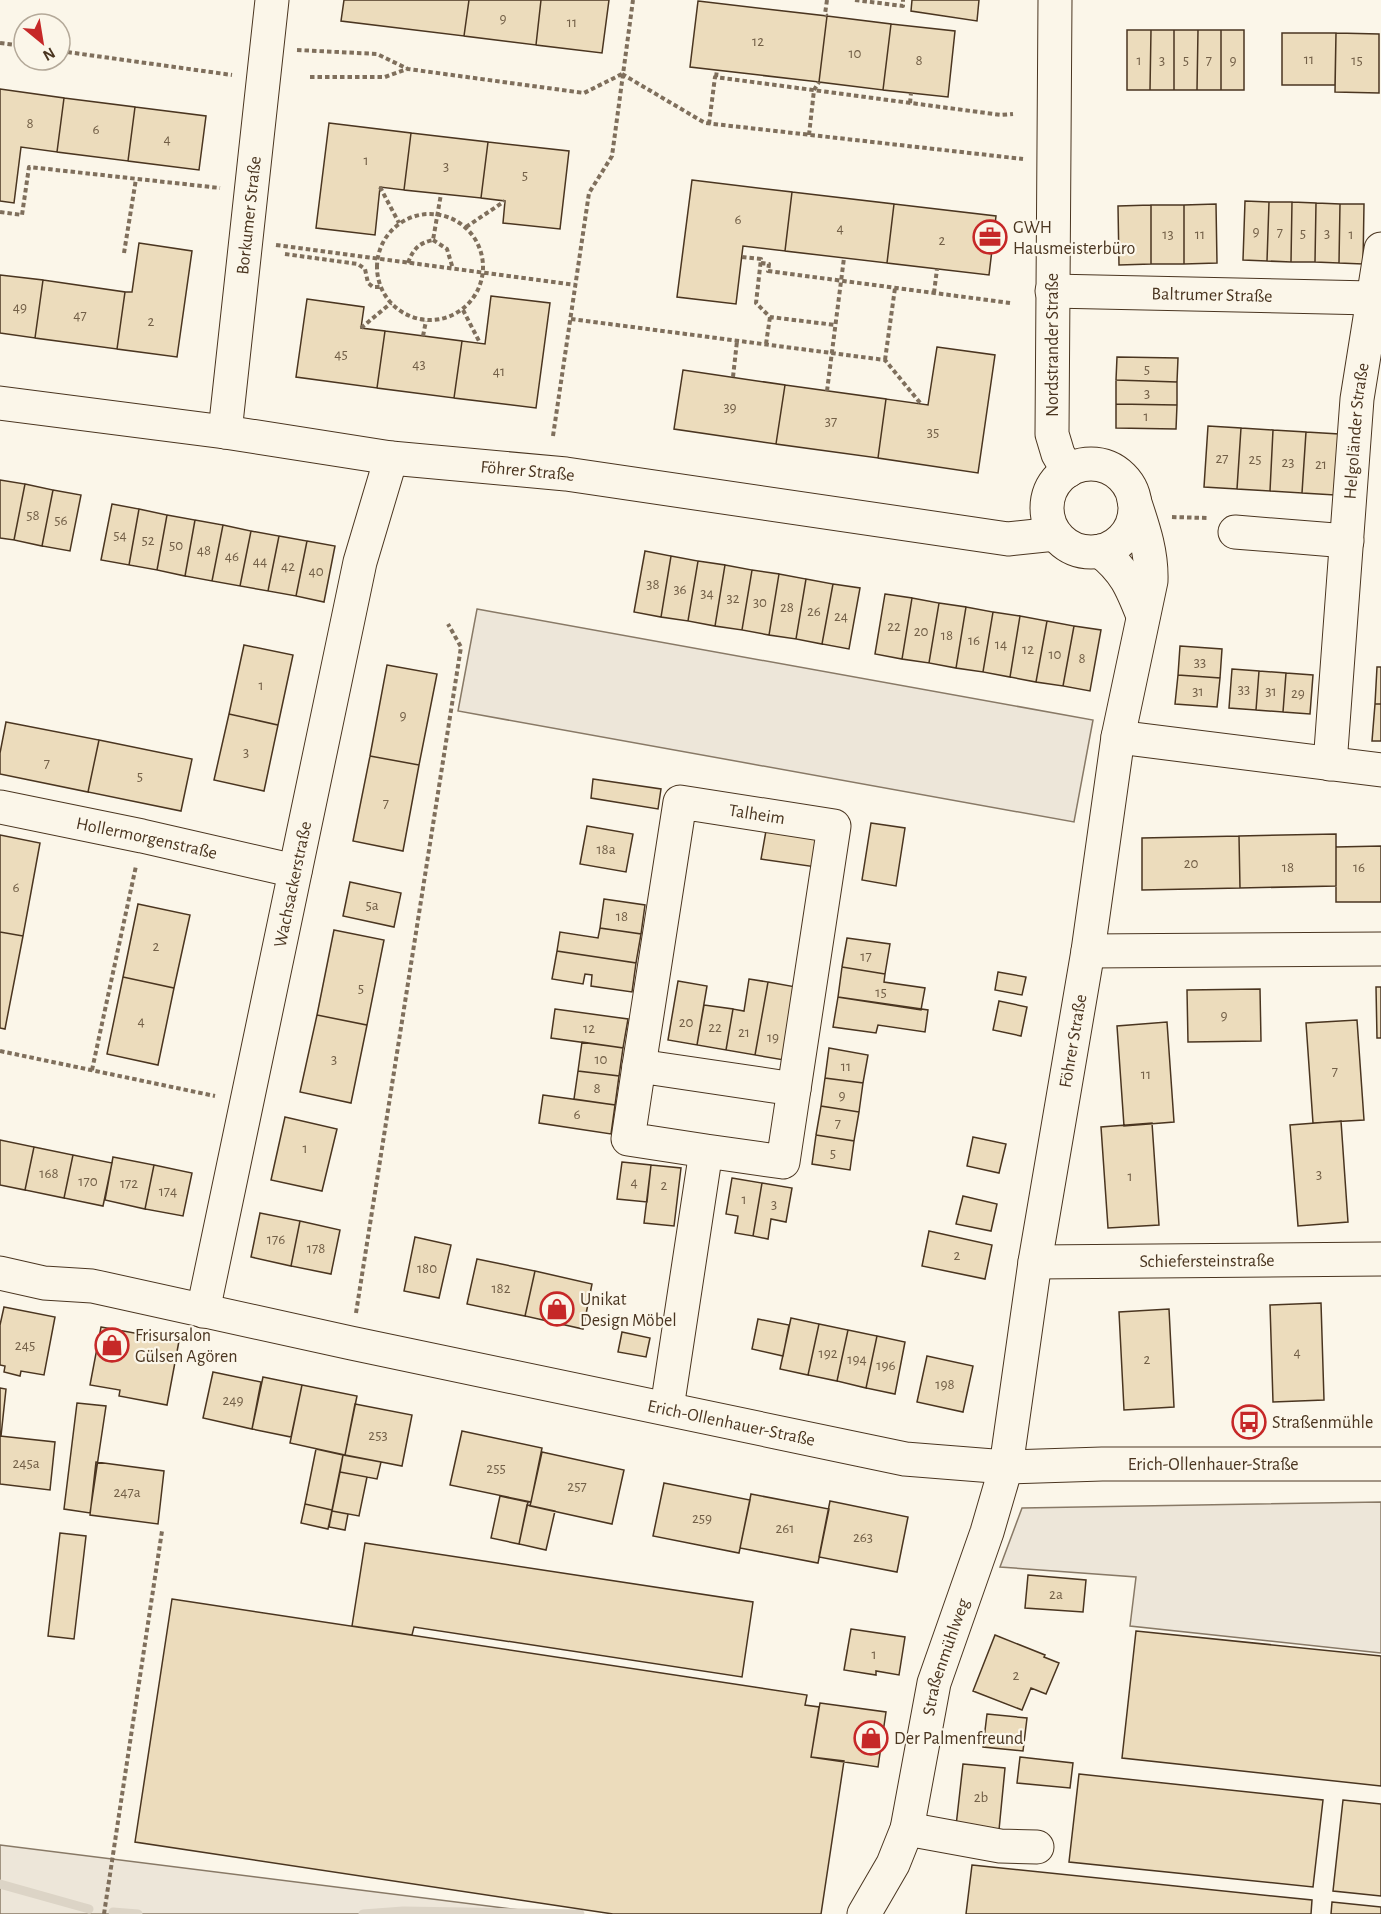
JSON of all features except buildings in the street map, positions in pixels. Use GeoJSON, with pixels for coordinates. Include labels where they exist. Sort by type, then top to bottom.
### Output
{"type":"FeatureCollection","features":[{"type":"Feature","properties":{"kind":"street","name":"Borkumer Straße"},"geometry":{"type":"LineString","coordinates":[[225,432],[272,0]]}},
{"type":"Feature","properties":{"kind":"street","name":"Nordstrander Straße"},"geometry":{"type":"LineString","coordinates":[[1055,0],[1052,434],[1058,454],[1068,471]]}},
{"type":"Feature","properties":{"kind":"street","name":"Helgoländer Straße"},"geometry":{"type":"LineString","coordinates":[[1330,764],[1357,399],[1381,249]]}},
{"type":"Feature","properties":{"kind":"street","name":"Baltrumer Straße"},"geometry":{"type":"LineString","coordinates":[[1052,291],[1372,298]]}},
{"type":"Feature","properties":{"kind":"street","name":"Föhrer Straße"},"geometry":{"type":"LineString","coordinates":[[0,403],[225,432],[391,458],[566,474],[1008,539],[1055,534]]}},
{"type":"Feature","properties":{"kind":"street","name":"Wachsackerstraße"},"geometry":{"type":"LineString","coordinates":[[203,1311],[360,562],[391,458]]}},
{"type":"Feature","properties":{"kind":"street","name":"Föhrer Straße"},"geometry":{"type":"LineString","coordinates":[[1006,1467],[1035,1262],[1088,951],[1118,737],[1151,581],[1152,562],[1139,514],[1129,487],[1121,476],[1108,468],[1095,465],[1081,466],[1068,471]]}},
{"type":"Feature","properties":{"kind":"street"},"geometry":{"type":"LineString","coordinates":[[1068,471],[1057,480],[1050,493],[1047,507],[1048,521],[1055,534],[1064,543],[1087,552],[1100,551],[1113,546],[1131,527],[1134,514],[1139,514]]}},
{"type":"Feature","properties":{"kind":"street"},"geometry":{"type":"LineString","coordinates":[[1235,532],[1347,541]]}},
{"type":"Feature","properties":{"kind":"street"},"geometry":{"type":"LineString","coordinates":[[1100,551],[1123,572],[1131,584],[1143,616]]}},
{"type":"Feature","properties":{"kind":"street"},"geometry":{"type":"LineString","coordinates":[[1118,737],[1381,770]]}},
{"type":"Feature","properties":{"kind":"street","name":"Talheim"},"geometry":{"type":"LineString","coordinates":[[680,802],[834,826],[783,1162],[628,1139],[639,1066],[680,802]]}},
{"type":"Feature","properties":{"kind":"street","name":"Hollermorgenstraße"},"geometry":{"type":"LineString","coordinates":[[0,807],[295,871]]}},
{"type":"Feature","properties":{"kind":"street"},"geometry":{"type":"LineString","coordinates":[[1088,951],[1381,950]]}},
{"type":"Feature","properties":{"kind":"street"},"geometry":{"type":"LineString","coordinates":[[639,1066],[794,1089]]}},
{"type":"Feature","properties":{"kind":"street"},"geometry":{"type":"LineString","coordinates":[[667,1408],[706,1151]]}},
{"type":"Feature","properties":{"kind":"street","name":"Schiefersteinstraße"},"geometry":{"type":"LineString","coordinates":[[1035,1262],[1381,1259]]}},
{"type":"Feature","properties":{"kind":"street","name":"Erich-Ollenhauer-Straße"},"geometry":{"type":"LineString","coordinates":[[0,1263],[23,1263],[57,1272],[92,1286]]}},
{"type":"Feature","properties":{"kind":"street","name":"Erich-Ollenhauer-Straße"},"geometry":{"type":"LineString","coordinates":[[0,1273],[44,1282],[92,1286],[351,1343],[905,1459],[1006,1467],[1102,1464],[1381,1464]]}},
{"type":"Feature","properties":{"kind":"street","name":"Straßenmühlweg"},"geometry":{"type":"LineString","coordinates":[[864,1914],[893,1864],[907,1829],[934,1683],[987,1532],[1006,1467]]}},
{"type":"Feature","properties":{"kind":"street"},"geometry":{"type":"LineString","coordinates":[[907,1829],[1000,1846],[1037,1847]]}},
{"type":"Feature","properties":{"kind":"path"},"geometry":{"type":"LineString","coordinates":[[553,435],[589,193],[612,156],[633,0]]}},
{"type":"Feature","properties":{"kind":"path"},"geometry":{"type":"LineString","coordinates":[[826,0],[825,14],[827,16]]}},
{"type":"Feature","properties":{"kind":"path"},"geometry":{"type":"LineString","coordinates":[[855,0],[903,6],[903,0]]}},
{"type":"Feature","properties":{"kind":"path"},"geometry":{"type":"LineString","coordinates":[[266,47],[377,54],[408,69],[584,93],[622,74]]}},
{"type":"Feature","properties":{"kind":"path"},"geometry":{"type":"LineString","coordinates":[[72,53],[234,75]]}},
{"type":"Feature","properties":{"kind":"path"},"geometry":{"type":"LineString","coordinates":[[310,77],[386,77],[408,69]]}},
{"type":"Feature","properties":{"kind":"path"},"geometry":{"type":"LineString","coordinates":[[709,124],[717,70]]}},
{"type":"Feature","properties":{"kind":"path"},"geometry":{"type":"LineString","coordinates":[[622,74],[709,124],[1053,162]]}},
{"type":"Feature","properties":{"kind":"path"},"geometry":{"type":"LineString","coordinates":[[717,77],[910,103],[1014,114]]}},
{"type":"Feature","properties":{"kind":"path"},"geometry":{"type":"LineString","coordinates":[[809,135],[814,90],[819,82]]}},
{"type":"Feature","properties":{"kind":"path"},"geometry":{"type":"LineString","coordinates":[[910,103],[911,93]]}},
{"type":"Feature","properties":{"kind":"path"},"geometry":{"type":"LineString","coordinates":[[0,212],[22,215],[29,167],[251,192]]}},
{"type":"Feature","properties":{"kind":"path"},"geometry":{"type":"LineString","coordinates":[[124,253],[136,179]]}},
{"type":"Feature","properties":{"kind":"path"},"geometry":{"type":"LineString","coordinates":[[380,187],[399,223]]}},
{"type":"Feature","properties":{"kind":"path"},"geometry":{"type":"LineString","coordinates":[[433,240],[441,194]]}},
{"type":"Feature","properties":{"kind":"path"},"geometry":{"type":"LineString","coordinates":[[466,227],[505,201]]}},
{"type":"Feature","properties":{"kind":"path"},"geometry":{"type":"LineString","coordinates":[[439,214],[454,219],[466,227],[477,240],[483,256],[484,273],[477,293],[463,309],[452,316],[426,321],[401,312],[391,303],[377,274],[377,259],[385,239],[399,223],[411,217],[439,214]]}},
{"type":"Feature","properties":{"kind":"path"},"geometry":{"type":"LineString","coordinates":[[408,263],[414,249],[424,242],[433,240],[447,249],[453,269]]}},
{"type":"Feature","properties":{"kind":"path"},"geometry":{"type":"LineString","coordinates":[[286,247],[576,285]]}},
{"type":"Feature","properties":{"kind":"path"},"geometry":{"type":"LineString","coordinates":[[285,254],[358,264],[365,269],[368,283],[373,287],[381,286]]}},
{"type":"Feature","properties":{"kind":"path"},"geometry":{"type":"LineString","coordinates":[[742,257],[761,259],[756,303],[770,317],[835,325]]}},
{"type":"Feature","properties":{"kind":"path"},"geometry":{"type":"LineString","coordinates":[[827,391],[844,258]]}},
{"type":"Feature","properties":{"kind":"path"},"geometry":{"type":"LineString","coordinates":[[761,263],[769,264],[768,271],[1010,303]]}},
{"type":"Feature","properties":{"kind":"path"},"geometry":{"type":"LineString","coordinates":[[934,293],[937,269]]}},
{"type":"Feature","properties":{"kind":"path"},"geometry":{"type":"LineString","coordinates":[[885,360],[895,288]]}},
{"type":"Feature","properties":{"kind":"path"},"geometry":{"type":"LineString","coordinates":[[361,328],[391,303]]}},
{"type":"Feature","properties":{"kind":"path"},"geometry":{"type":"LineString","coordinates":[[463,309],[480,343]]}},
{"type":"Feature","properties":{"kind":"path"},"geometry":{"type":"LineString","coordinates":[[766,344],[770,317]]}},
{"type":"Feature","properties":{"kind":"path"},"geometry":{"type":"LineString","coordinates":[[571,319],[885,360],[921,404]]}},
{"type":"Feature","properties":{"kind":"path"},"geometry":{"type":"LineString","coordinates":[[423,336],[426,321]]}},
{"type":"Feature","properties":{"kind":"path"},"geometry":{"type":"LineString","coordinates":[[733,378],[737,340]]}},
{"type":"Feature","properties":{"kind":"path"},"geometry":{"type":"LineString","coordinates":[[1139,514],[1221,518],[1235,532]]}},
{"type":"Feature","properties":{"kind":"path"},"geometry":{"type":"LineString","coordinates":[[351,1343],[461,648],[448,624]]}},
{"type":"Feature","properties":{"kind":"path"},"geometry":{"type":"LineString","coordinates":[[92,1070],[142,836]]}},
{"type":"Feature","properties":{"kind":"path"},"geometry":{"type":"LineString","coordinates":[[0,1051],[216,1096]]}},
{"type":"Feature","properties":{"kind":"path"},"geometry":{"type":"LineString","coordinates":[[104,1914],[162,1531]]}},
{"type":"Feature","properties":{"kind":"shaded area"},"geometry":{"type":"Polygon","coordinates":[[[477,609],[1093,720],[1074,822],[458,711],[477,609]]]}},
{"type":"Feature","properties":{"kind":"shaded area"},"geometry":{"type":"Polygon","coordinates":[[[1381,1502],[1381,1653],[1130,1626],[1136,1577],[1000,1567],[1022,1508],[1381,1502]]]}},
{"type":"Feature","properties":{"kind":"shaded area"},"geometry":{"type":"Polygon","coordinates":[[[0,1845],[551,1914],[0,1914],[0,1845]]]}},
{"type":"Feature","properties":{"kind":"waterway"},"geometry":{"type":"LineString","coordinates":[[0,1884],[89,1909]]}},
{"type":"Feature","properties":{"kind":"waterway"},"geometry":{"type":"LineString","coordinates":[[363,1914],[403,1911],[580,1914]]}},
{"type":"Feature","properties":{"kind":"waterway"},"geometry":{"type":"LineString","coordinates":[[113,1912],[138,1914]]}},
{"type":"Feature","properties":{"kind":"place","name":"GWH Hausmeisterbüro"},"geometry":{"type":"Point","coordinates":[990,237]}},
{"type":"Feature","properties":{"kind":"place","name":"Unikat Design Möbel"},"geometry":{"type":"Point","coordinates":[557,1309]}},
{"type":"Feature","properties":{"kind":"place","name":"Frisursalon Gülsen Agören"},"geometry":{"type":"Point","coordinates":[112,1345]}},
{"type":"Feature","properties":{"kind":"place","name":"Straßenmühle"},"geometry":{"type":"Point","coordinates":[1249,1422]}},
{"type":"Feature","properties":{"kind":"place","name":"Der Palmenfreund"},"geometry":{"type":"Point","coordinates":[871,1738]}}]}
